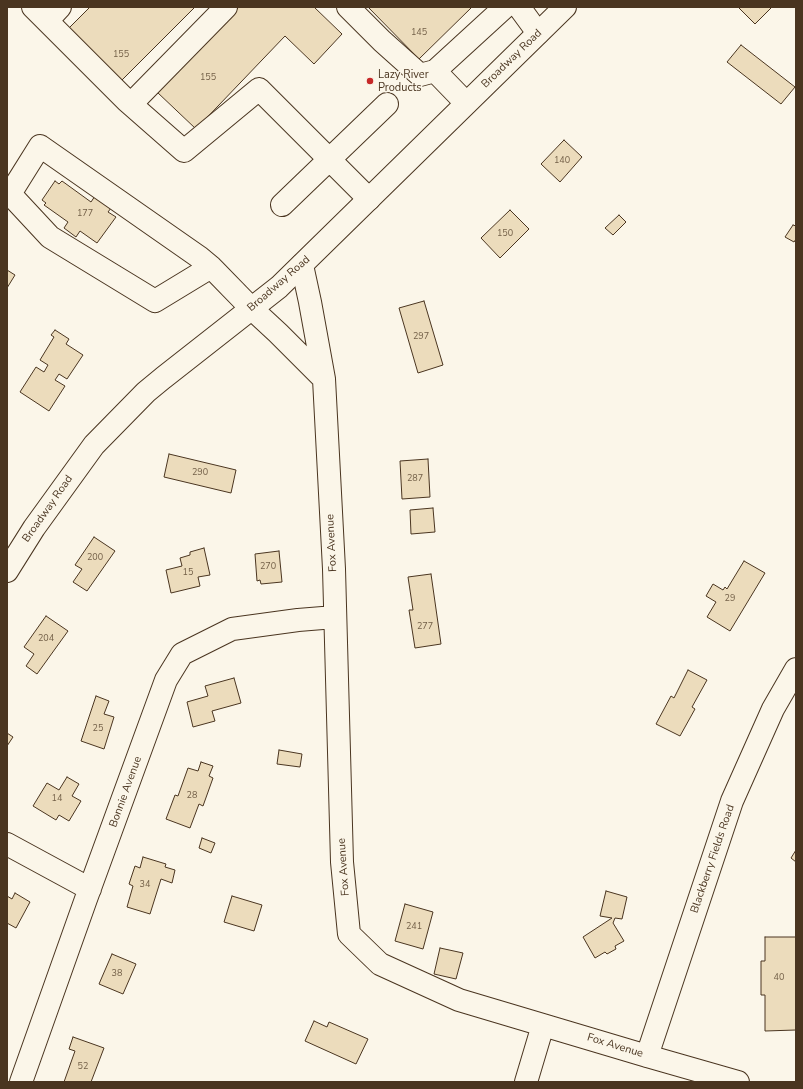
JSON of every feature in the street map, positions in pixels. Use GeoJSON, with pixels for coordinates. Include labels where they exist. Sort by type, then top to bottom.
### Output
{"type":"FeatureCollection","features":[{"type":"Feature","properties":{"kind":"street"},"geometry":{"type":"LineString","coordinates":[[131,104],[226,7]]}},
{"type":"Feature","properties":{"kind":"street"},"geometry":{"type":"LineString","coordinates":[[348,7],[382,41],[420,75],[435,71],[505,7]]}},
{"type":"Feature","properties":{"kind":"street"},"geometry":{"type":"LineString","coordinates":[[519,7],[538,33]]}},
{"type":"Feature","properties":{"kind":"street","name":"Broadway Road"},"geometry":{"type":"LineString","coordinates":[[7,571],[34,528],[94,445],[152,387],[279,287],[565,7]]}},
{"type":"Feature","properties":{"kind":"street"},"geometry":{"type":"LineString","coordinates":[[47,12],[131,104],[184,151],[258,89],[369,199]]}},
{"type":"Feature","properties":{"kind":"street"},"geometry":{"type":"LineString","coordinates":[[435,71],[466,103]]}},
{"type":"Feature","properties":{"kind":"street"},"geometry":{"type":"LineString","coordinates":[[282,205],[387,104]]}},
{"type":"Feature","properties":{"kind":"street"},"geometry":{"type":"LineString","coordinates":[[205,262],[155,301],[50,237],[10,194],[40,146],[205,262],[324,379]]}},
{"type":"Feature","properties":{"kind":"street","name":"Fox Avenue"},"geometry":{"type":"LineString","coordinates":[[302,265],[324,379],[334,569],[342,862],[349,934],[380,964],[459,1000],[738,1082]]}},
{"type":"Feature","properties":{"kind":"street","name":"Bonnie Avenue"},"geometry":{"type":"LineString","coordinates":[[21,1082],[166,680],[182,654],[232,629],[298,620],[335,617]]}},
{"type":"Feature","properties":{"kind":"street","name":"Blackberry Fields Road"},"geometry":{"type":"LineString","coordinates":[[647,1056],[732,801],[773,709],[796,669]]}},
{"type":"Feature","properties":{"kind":"street"},"geometry":{"type":"LineString","coordinates":[[7,844],[90,889]]}},
{"type":"Feature","properties":{"kind":"street"},"geometry":{"type":"LineString","coordinates":[[526,1082],[543,1025]]}},
{"type":"Feature","properties":{"kind":"building"},"geometry":{"type":"Polygon","coordinates":[[[90,7],[195,7],[121,81],[68,29],[90,7]]]}},
{"type":"Feature","properties":{"kind":"building"},"geometry":{"type":"Polygon","coordinates":[[[239,7],[314,7],[342,34],[314,64],[285,36],[196,129],[157,92],[239,7]]]}},
{"type":"Feature","properties":{"kind":"building"},"geometry":{"type":"Polygon","coordinates":[[[368,7],[472,7],[419,59],[368,7]]]}},
{"type":"Feature","properties":{"kind":"building"},"geometry":{"type":"Polygon","coordinates":[[[738,7],[772,7],[755,24],[738,7]]]}},
{"type":"Feature","properties":{"kind":"building"},"geometry":{"type":"Polygon","coordinates":[[[741,45],[795,87],[781,104],[727,62],[741,45]]]}},
{"type":"Feature","properties":{"kind":"building"},"geometry":{"type":"Polygon","coordinates":[[[564,140],[582,157],[560,182],[541,164],[564,140]]]}},
{"type":"Feature","properties":{"kind":"building"},"geometry":{"type":"Polygon","coordinates":[[[55,181],[59,184],[62,181],[91,202],[95,196],[111,208],[108,212],[116,217],[97,243],[80,231],[76,237],[64,228],[68,222],[44,205],[46,203],[42,200],[55,181]]]}},
{"type":"Feature","properties":{"kind":"building"},"geometry":{"type":"Polygon","coordinates":[[[510,210],[529,229],[500,258],[481,238],[510,210]]]}},
{"type":"Feature","properties":{"kind":"building"},"geometry":{"type":"Polygon","coordinates":[[[619,215],[626,222],[613,235],[605,228],[619,215]]]}},
{"type":"Feature","properties":{"kind":"building"},"geometry":{"type":"Polygon","coordinates":[[[793,225],[796,226],[796,239],[794,242],[785,237],[793,225]]]}},
{"type":"Feature","properties":{"kind":"building"},"geometry":{"type":"Polygon","coordinates":[[[7,270],[15,275],[7,288],[7,270]]]}},
{"type":"Feature","properties":{"kind":"building"},"geometry":{"type":"Polygon","coordinates":[[[424,301],[443,365],[418,373],[399,308],[424,301]]]}},
{"type":"Feature","properties":{"kind":"building"},"geometry":{"type":"Polygon","coordinates":[[[55,330],[69,339],[66,344],[83,355],[67,379],[59,374],[55,380],[65,386],[49,411],[20,392],[36,367],[44,372],[48,365],[40,360],[54,337],[51,335],[55,330]]]}},
{"type":"Feature","properties":{"kind":"building"},"geometry":{"type":"Polygon","coordinates":[[[169,454],[236,470],[231,493],[164,477],[169,454]]]}},
{"type":"Feature","properties":{"kind":"building"},"geometry":{"type":"Polygon","coordinates":[[[428,459],[430,497],[402,499],[400,461],[428,459]]]}},
{"type":"Feature","properties":{"kind":"building"},"geometry":{"type":"Polygon","coordinates":[[[433,508],[435,532],[411,534],[410,510],[433,508]]]}},
{"type":"Feature","properties":{"kind":"building"},"geometry":{"type":"Polygon","coordinates":[[[94,537],[115,551],[87,591],[73,582],[82,569],[75,565],[94,537]]]}},
{"type":"Feature","properties":{"kind":"building"},"geometry":{"type":"Polygon","coordinates":[[[204,548],[210,575],[198,577],[200,586],[171,593],[166,570],[182,566],[180,558],[190,555],[190,552],[204,548]]]}},
{"type":"Feature","properties":{"kind":"building"},"geometry":{"type":"Polygon","coordinates":[[[279,551],[282,582],[261,584],[260,580],[257,581],[255,554],[279,551]]]}},
{"type":"Feature","properties":{"kind":"building"},"geometry":{"type":"Polygon","coordinates":[[[744,561],[765,573],[730,631],[707,617],[716,602],[706,596],[713,584],[723,590],[725,587],[727,589],[744,561]]]}},
{"type":"Feature","properties":{"kind":"building"},"geometry":{"type":"Polygon","coordinates":[[[431,574],[441,644],[415,648],[409,610],[413,610],[408,577],[431,574]]]}},
{"type":"Feature","properties":{"kind":"building"},"geometry":{"type":"Polygon","coordinates":[[[46,616],[68,631],[37,674],[26,666],[34,654],[24,647],[46,616]]]}},
{"type":"Feature","properties":{"kind":"building"},"geometry":{"type":"Polygon","coordinates":[[[688,670],[707,680],[692,707],[695,709],[680,736],[656,724],[671,696],[674,698],[688,670]]]}},
{"type":"Feature","properties":{"kind":"building"},"geometry":{"type":"Polygon","coordinates":[[[234,678],[241,703],[212,711],[215,721],[193,727],[187,702],[208,696],[205,686],[234,678]]]}},
{"type":"Feature","properties":{"kind":"building"},"geometry":{"type":"Polygon","coordinates":[[[96,696],[109,701],[104,714],[114,717],[104,749],[81,741],[96,696]]]}},
{"type":"Feature","properties":{"kind":"building"},"geometry":{"type":"Polygon","coordinates":[[[7,733],[13,737],[7,746],[7,733]]]}},
{"type":"Feature","properties":{"kind":"building"},"geometry":{"type":"Polygon","coordinates":[[[279,750],[302,754],[300,767],[277,764],[279,750]]]}},
{"type":"Feature","properties":{"kind":"building"},"geometry":{"type":"Polygon","coordinates":[[[201,762],[213,766],[209,776],[213,778],[203,806],[199,804],[190,828],[166,819],[175,795],[178,796],[188,768],[198,771],[201,762]]]}},
{"type":"Feature","properties":{"kind":"building"},"geometry":{"type":"Polygon","coordinates":[[[67,777],[79,784],[72,796],[81,801],[69,821],[59,815],[56,820],[33,806],[47,783],[59,790],[67,777]]]}},
{"type":"Feature","properties":{"kind":"building"},"geometry":{"type":"Polygon","coordinates":[[[202,838],[215,843],[211,853],[199,848],[202,838]]]}},
{"type":"Feature","properties":{"kind":"building"},"geometry":{"type":"Polygon","coordinates":[[[796,850],[796,862],[791,858],[796,850]]]}},
{"type":"Feature","properties":{"kind":"building"},"geometry":{"type":"Polygon","coordinates":[[[143,857],[166,864],[165,867],[175,870],[172,883],[161,879],[150,914],[127,907],[133,886],[129,884],[135,866],[140,868],[143,857]]]}},
{"type":"Feature","properties":{"kind":"building"},"geometry":{"type":"Polygon","coordinates":[[[606,891],[627,897],[622,919],[615,918],[613,923],[624,941],[615,946],[616,949],[607,954],[605,952],[595,958],[583,937],[612,918],[600,916],[606,891]]]}},
{"type":"Feature","properties":{"kind":"building"},"geometry":{"type":"Polygon","coordinates":[[[15,893],[30,902],[16,928],[7,923],[7,896],[12,899],[15,893]]]}},
{"type":"Feature","properties":{"kind":"building"},"geometry":{"type":"Polygon","coordinates":[[[232,896],[262,905],[254,931],[224,922],[232,896]]]}},
{"type":"Feature","properties":{"kind":"building"},"geometry":{"type":"Polygon","coordinates":[[[405,904],[433,912],[423,949],[395,941],[405,904]]]}},
{"type":"Feature","properties":{"kind":"building"},"geometry":{"type":"Polygon","coordinates":[[[765,937],[796,937],[796,1030],[765,1031],[765,995],[761,995],[761,961],[765,961],[765,937]]]}},
{"type":"Feature","properties":{"kind":"building"},"geometry":{"type":"Polygon","coordinates":[[[440,948],[463,953],[456,979],[434,974],[440,948]]]}},
{"type":"Feature","properties":{"kind":"building"},"geometry":{"type":"Polygon","coordinates":[[[112,954],[136,964],[123,994],[99,984],[112,954]]]}},
{"type":"Feature","properties":{"kind":"building"},"geometry":{"type":"Polygon","coordinates":[[[314,1021],[327,1027],[329,1022],[368,1039],[356,1064],[305,1041],[314,1021]]]}},
{"type":"Feature","properties":{"kind":"building"},"geometry":{"type":"Polygon","coordinates":[[[73,1037],[104,1048],[91,1082],[64,1082],[75,1051],[69,1049],[73,1037]]]}},
{"type":"Feature","properties":{"kind":"place","name":"Lazy River Products"},"geometry":{"type":"Point","coordinates":[370,81]}}]}
